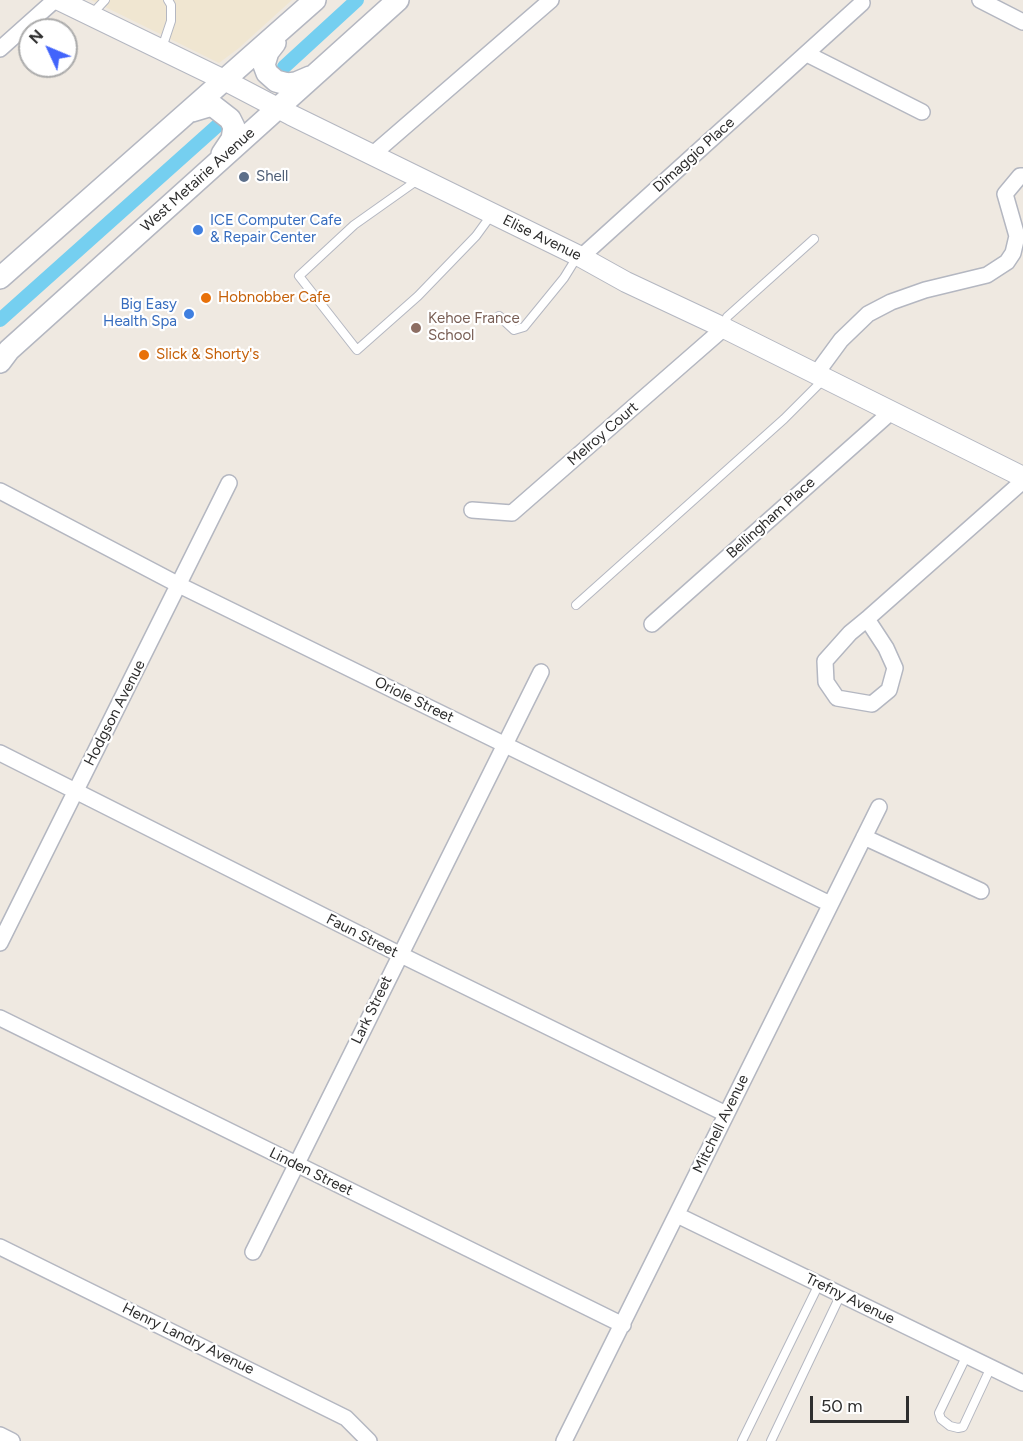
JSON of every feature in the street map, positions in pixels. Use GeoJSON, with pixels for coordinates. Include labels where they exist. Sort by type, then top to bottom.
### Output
{"type":"FeatureCollection","features":[{"type":"Feature","properties":{"kind":"main road"},"geometry":{"type":"LineString","coordinates":[[0,278],[226,81],[315,0]]}},
{"type":"Feature","properties":{"kind":"main road","name":"West Metairie Avenue"},"geometry":{"type":"LineString","coordinates":[[0,362],[9,350],[62,310],[138,242],[215,164],[398,0]]}},
{"type":"Feature","properties":{"kind":"main road"},"geometry":{"type":"LineString","coordinates":[[297,16],[268,52],[264,65],[267,73],[276,81],[287,84],[314,76]]}},
{"type":"Feature","properties":{"kind":"main road"},"geometry":{"type":"LineString","coordinates":[[190,112],[212,105],[230,119],[234,128],[232,139],[215,164]]}},
{"type":"Feature","properties":{"kind":"street","name":"Elise Avenue"},"geometry":{"type":"LineString","coordinates":[[57,0],[161,49],[579,256],[626,282],[1020,474]]}},
{"type":"Feature","properties":{"kind":"street"},"geometry":{"type":"LineString","coordinates":[[0,49],[57,0]]}},
{"type":"Feature","properties":{"kind":"street"},"geometry":{"type":"LineString","coordinates":[[372,155],[551,0]]}},
{"type":"Feature","properties":{"kind":"street"},"geometry":{"type":"LineString","coordinates":[[980,0],[1023,22]]}},
{"type":"Feature","properties":{"kind":"street","name":"Dimaggio Place"},"geometry":{"type":"LineString","coordinates":[[579,256],[862,3]]}},
{"type":"Feature","properties":{"kind":"street"},"geometry":{"type":"LineString","coordinates":[[807,54],[922,112]]}},
{"type":"Feature","properties":{"kind":"street"},"geometry":{"type":"LineString","coordinates":[[820,376],[842,340],[868,314],[891,302],[925,290],[987,275],[1018,254],[1017,236],[1005,194],[1020,176],[1023,176]]}},
{"type":"Feature","properties":{"kind":"street","name":"Melroy Court"},"geometry":{"type":"LineString","coordinates":[[472,510],[512,513],[724,328]]}},
{"type":"Feature","properties":{"kind":"street","name":"Bellingham Place"},"geometry":{"type":"LineString","coordinates":[[652,624],[891,412]]}},
{"type":"Feature","properties":{"kind":"street"},"geometry":{"type":"LineString","coordinates":[[867,619],[886,648],[895,668],[889,690],[872,704],[837,698],[826,682],[825,661],[850,633],[1020,474]]}},
{"type":"Feature","properties":{"kind":"street","name":"Hodgson Avenue"},"geometry":{"type":"LineString","coordinates":[[0,943],[229,483]]}},
{"type":"Feature","properties":{"kind":"street","name":"Oriole Street"},"geometry":{"type":"LineString","coordinates":[[0,491],[179,585],[830,904]]}},
{"type":"Feature","properties":{"kind":"street","name":"Lark Street"},"geometry":{"type":"LineString","coordinates":[[253,1252],[541,672]]}},
{"type":"Feature","properties":{"kind":"street","name":"Faun Street"},"geometry":{"type":"LineString","coordinates":[[0,753],[399,954],[726,1114]]}},
{"type":"Feature","properties":{"kind":"street","name":"Mitchell Avenue"},"geometry":{"type":"LineString","coordinates":[[564,1441],[879,807]]}},
{"type":"Feature","properties":{"kind":"street"},"geometry":{"type":"LineString","coordinates":[[864,837],[981,891]]}},
{"type":"Feature","properties":{"kind":"street","name":"Linden Street"},"geometry":{"type":"LineString","coordinates":[[0,1018],[623,1325]]}},
{"type":"Feature","properties":{"kind":"street","name":"Trefny Avenue"},"geometry":{"type":"LineString","coordinates":[[677,1215],[1023,1383]]}},
{"type":"Feature","properties":{"kind":"street","name":"Henry Landry Avenue"},"geometry":{"type":"LineString","coordinates":[[0,1247],[346,1418],[369,1441]]}},
{"type":"Feature","properties":{"kind":"street"},"geometry":{"type":"LineString","coordinates":[[0,1435],[12,1441]]}},
{"type":"Feature","properties":{"kind":"lane"},"geometry":{"type":"LineString","coordinates":[[91,15],[105,0]]}},
{"type":"Feature","properties":{"kind":"lane"},"geometry":{"type":"LineString","coordinates":[[161,49],[171,21],[171,5],[168,0]]}},
{"type":"Feature","properties":{"kind":"lane"},"geometry":{"type":"LineString","coordinates":[[420,178],[354,225],[299,276],[357,350],[418,296],[476,236],[492,214]]}},
{"type":"Feature","properties":{"kind":"lane"},"geometry":{"type":"LineString","coordinates":[[724,328],[727,317],[814,238]]}},
{"type":"Feature","properties":{"kind":"lane"},"geometry":{"type":"LineString","coordinates":[[500,316],[514,330],[524,327],[579,256]]}},
{"type":"Feature","properties":{"kind":"lane"},"geometry":{"type":"LineString","coordinates":[[576,605],[784,419],[820,376]]}},
{"type":"Feature","properties":{"kind":"lane"},"geometry":{"type":"LineString","coordinates":[[742,1441],[819,1284]]}},
{"type":"Feature","properties":{"kind":"lane"},"geometry":{"type":"LineString","coordinates":[[771,1441],[841,1294]]}},
{"type":"Feature","properties":{"kind":"lane"},"geometry":{"type":"LineString","coordinates":[[967,1355],[939,1413],[941,1419],[950,1426],[963,1427],[991,1367]]}},
{"type":"Feature","properties":{"kind":"shaded area"},"geometry":{"type":"Polygon","coordinates":[[[91,0],[292,0],[219,63],[91,0]]]}},
{"type":"Feature","properties":{"kind":"waterway"},"geometry":{"type":"LineString","coordinates":[[284,67],[357,0]]}},
{"type":"Feature","properties":{"kind":"waterway"},"geometry":{"type":"LineString","coordinates":[[0,320],[217,126]]}},
{"type":"Feature","properties":{"kind":"place","name":"Shell"},"geometry":{"type":"Point","coordinates":[244,177]}},
{"type":"Feature","properties":{"kind":"place","name":"ICE Computer Cafe & Repair Center"},"geometry":{"type":"Point","coordinates":[198,230]}},
{"type":"Feature","properties":{"kind":"place","name":"Hobnobber Cafe"},"geometry":{"type":"Point","coordinates":[206,298]}},
{"type":"Feature","properties":{"kind":"place","name":"Big Easy Health Spa"},"geometry":{"type":"Point","coordinates":[189,314]}},
{"type":"Feature","properties":{"kind":"place","name":"Kehoe France School"},"geometry":{"type":"Point","coordinates":[416,328]}},
{"type":"Feature","properties":{"kind":"place","name":"Slick & Shorty's"},"geometry":{"type":"Point","coordinates":[144,355]}}]}
